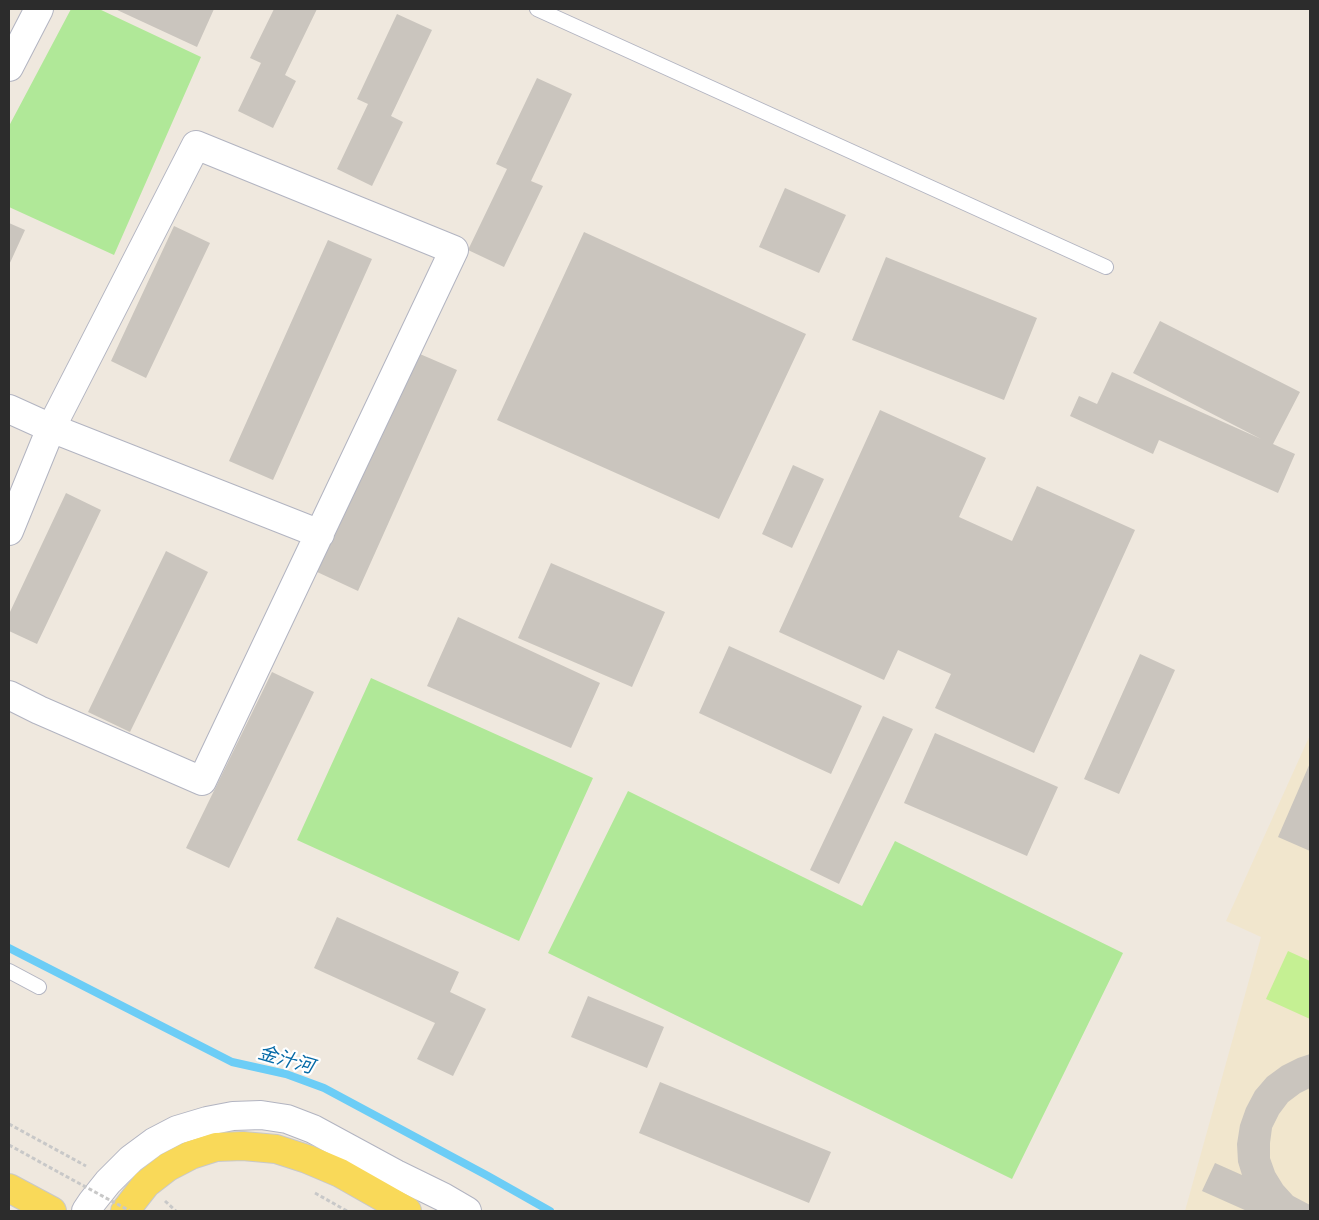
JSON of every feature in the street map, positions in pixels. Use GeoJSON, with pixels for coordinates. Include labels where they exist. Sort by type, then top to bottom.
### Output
{"type":"FeatureCollection","features":[{"type":"Feature","properties":{"kind":"main road"},"geometry":{"type":"LineString","coordinates":[[125,1211],[146,1184],[168,1167],[191,1155],[216,1147],[243,1146],[276,1149],[308,1159],[340,1174],[407,1211]]}},
{"type":"Feature","properties":{"kind":"main road"},"geometry":{"type":"LineString","coordinates":[[9,1188],[46,1208]]}},
{"type":"Feature","properties":{"kind":"street"},"geometry":{"type":"LineString","coordinates":[[9,67],[39,9]]}},
{"type":"Feature","properties":{"kind":"street"},"geometry":{"type":"LineString","coordinates":[[9,531],[51,428],[196,145],[454,250],[202,780],[39,710],[9,695]]}},
{"type":"Feature","properties":{"kind":"street"},"geometry":{"type":"LineString","coordinates":[[9,409],[51,428],[320,534]]}},
{"type":"Feature","properties":{"kind":"street"},"geometry":{"type":"LineString","coordinates":[[86,1211],[108,1182],[131,1159],[154,1142],[177,1130],[207,1121],[234,1116],[260,1115],[287,1118],[314,1129],[467,1211]]}},
{"type":"Feature","properties":{"kind":"lane"},"geometry":{"type":"LineString","coordinates":[[537,9],[1106,267]]}},
{"type":"Feature","properties":{"kind":"lane"},"geometry":{"type":"LineString","coordinates":[[9,972],[39,987]]}},
{"type":"Feature","properties":{"kind":"path"},"geometry":{"type":"LineString","coordinates":[[9,1124],[86,1166]]}},
{"type":"Feature","properties":{"kind":"path"},"geometry":{"type":"LineString","coordinates":[[9,1145],[130,1211]]}},
{"type":"Feature","properties":{"kind":"path"},"geometry":{"type":"LineString","coordinates":[[309,1189],[347,1211]]}},
{"type":"Feature","properties":{"kind":"path"},"geometry":{"type":"LineString","coordinates":[[161,1197],[176,1211]]}},
{"type":"Feature","properties":{"kind":"shaded area"},"geometry":{"type":"Polygon","coordinates":[[[1310,735],[1310,1211],[1185,1211],[1261,937],[1226,921],[1310,735]]]}},
{"type":"Feature","properties":{"kind":"green space"},"geometry":{"type":"Polygon","coordinates":[[[71,9],[99,9],[201,57],[114,255],[9,207],[9,126],[71,9]]]}},
{"type":"Feature","properties":{"kind":"green space"},"geometry":{"type":"Polygon","coordinates":[[[371,678],[593,778],[519,941],[297,840],[371,678]]]}},
{"type":"Feature","properties":{"kind":"green space"},"geometry":{"type":"Polygon","coordinates":[[[628,791],[862,906],[895,841],[1123,953],[1012,1179],[548,953],[628,791]]]}},
{"type":"Feature","properties":{"kind":"green space"},"geometry":{"type":"Polygon","coordinates":[[[1288,951],[1310,961],[1310,1019],[1266,999],[1288,951]]]}},
{"type":"Feature","properties":{"kind":"building"},"geometry":{"type":"Polygon","coordinates":[[[115,9],[214,9],[197,47],[115,9]]]}},
{"type":"Feature","properties":{"kind":"building"},"geometry":{"type":"Polygon","coordinates":[[[274,9],[317,9],[285,75],[296,81],[273,128],[238,111],[261,63],[250,58],[274,9]]]}},
{"type":"Feature","properties":{"kind":"building"},"geometry":{"type":"Polygon","coordinates":[[[397,14],[432,30],[391,116],[403,122],[372,186],[337,169],[368,104],[357,99],[397,14]]]}},
{"type":"Feature","properties":{"kind":"building"},"geometry":{"type":"Polygon","coordinates":[[[537,78],[572,94],[531,181],[543,186],[504,267],[468,250],[507,169],[496,164],[537,78]]]}},
{"type":"Feature","properties":{"kind":"building"},"geometry":{"type":"Polygon","coordinates":[[[785,188],[846,215],[819,273],[759,247],[785,188]]]}},
{"type":"Feature","properties":{"kind":"building"},"geometry":{"type":"Polygon","coordinates":[[[9,223],[25,230],[9,265],[9,223]]]}},
{"type":"Feature","properties":{"kind":"building"},"geometry":{"type":"Polygon","coordinates":[[[174,226],[210,243],[146,378],[111,361],[174,226]]]}},
{"type":"Feature","properties":{"kind":"building"},"geometry":{"type":"Polygon","coordinates":[[[584,232],[806,334],[719,519],[497,420],[584,232]]]}},
{"type":"Feature","properties":{"kind":"building"},"geometry":{"type":"Polygon","coordinates":[[[328,240],[372,259],[273,480],[229,461],[328,240]]]}},
{"type":"Feature","properties":{"kind":"building"},"geometry":{"type":"Polygon","coordinates":[[[886,257],[1037,318],[1004,400],[852,340],[886,257]]]}},
{"type":"Feature","properties":{"kind":"building"},"geometry":{"type":"Polygon","coordinates":[[[1160,321],[1300,392],[1273,444],[1295,454],[1278,493],[1159,440],[1153,454],[1070,416],[1079,396],[1097,404],[1112,372],[1261,439],[1133,373],[1160,321]]]}},
{"type":"Feature","properties":{"kind":"building"},"geometry":{"type":"Polygon","coordinates":[[[413,351],[457,370],[358,591],[315,571],[413,351]]]}},
{"type":"Feature","properties":{"kind":"building"},"geometry":{"type":"Polygon","coordinates":[[[880,410],[986,458],[959,517],[1012,541],[1037,486],[1135,530],[1034,753],[935,708],[951,674],[898,650],[884,680],[779,632],[880,410]]]}},
{"type":"Feature","properties":{"kind":"building"},"geometry":{"type":"Polygon","coordinates":[[[793,465],[824,479],[792,548],[762,534],[793,465]]]}},
{"type":"Feature","properties":{"kind":"building"},"geometry":{"type":"Polygon","coordinates":[[[66,493],[101,510],[37,644],[9,631],[9,614],[66,493]]]}},
{"type":"Feature","properties":{"kind":"building"},"geometry":{"type":"Polygon","coordinates":[[[166,551],[208,572],[130,732],[88,712],[166,551]]]}},
{"type":"Feature","properties":{"kind":"building"},"geometry":{"type":"Polygon","coordinates":[[[551,563],[665,612],[632,687],[518,638],[551,563]]]}},
{"type":"Feature","properties":{"kind":"building"},"geometry":{"type":"Polygon","coordinates":[[[458,617],[600,683],[571,748],[427,686],[458,617]]]}},
{"type":"Feature","properties":{"kind":"building"},"geometry":{"type":"Polygon","coordinates":[[[729,646],[862,706],[831,774],[699,713],[729,646]]]}},
{"type":"Feature","properties":{"kind":"building"},"geometry":{"type":"Polygon","coordinates":[[[1140,654],[1175,670],[1119,794],[1084,779],[1140,654]]]}},
{"type":"Feature","properties":{"kind":"building"},"geometry":{"type":"Polygon","coordinates":[[[272,672],[314,692],[229,868],[186,848],[272,672]]]}},
{"type":"Feature","properties":{"kind":"building"},"geometry":{"type":"Polygon","coordinates":[[[883,716],[913,729],[839,884],[810,870],[883,716]]]}},
{"type":"Feature","properties":{"kind":"building"},"geometry":{"type":"Polygon","coordinates":[[[935,733],[1058,787],[1027,856],[904,803],[935,733]]]}},
{"type":"Feature","properties":{"kind":"building"},"geometry":{"type":"Polygon","coordinates":[[[1310,763],[1310,851],[1278,837],[1310,763]]]}},
{"type":"Feature","properties":{"kind":"building"},"geometry":{"type":"Polygon","coordinates":[[[337,917],[459,972],[450,992],[486,1009],[453,1076],[417,1059],[435,1023],[314,968],[337,917]]]}},
{"type":"Feature","properties":{"kind":"building"},"geometry":{"type":"Polygon","coordinates":[[[588,996],[664,1027],[647,1068],[571,1037],[588,996]]]}},
{"type":"Feature","properties":{"kind":"building"},"geometry":{"type":"Polygon","coordinates":[[[1310,1054],[1310,1088],[1288,1102],[1279,1114],[1272,1128],[1270,1158],[1275,1172],[1283,1185],[1293,1196],[1310,1205],[1310,1211],[1247,1211],[1202,1191],[1215,1163],[1242,1175],[1238,1162],[1237,1144],[1240,1125],[1255,1091],[1267,1077],[1282,1066],[1310,1054]]]}},
{"type":"Feature","properties":{"kind":"building"},"geometry":{"type":"Polygon","coordinates":[[[660,1082],[831,1152],[809,1203],[639,1133],[660,1082]]]}},
{"type":"Feature","properties":{"kind":"waterway","name":"金汁河"},"geometry":{"type":"LineString","coordinates":[[9,948],[232,1062],[286,1074],[324,1088],[550,1211]]}}]}
